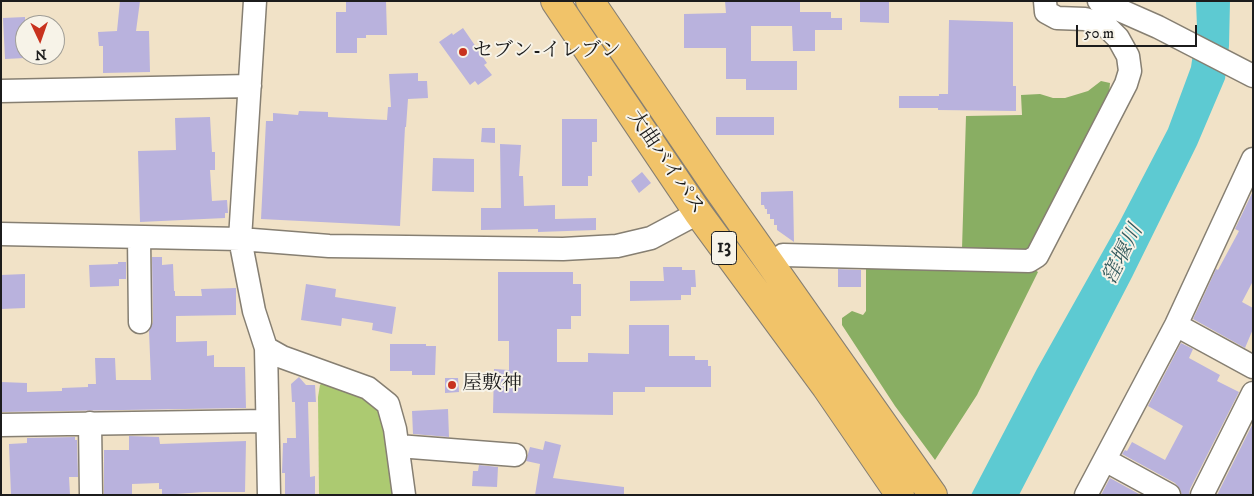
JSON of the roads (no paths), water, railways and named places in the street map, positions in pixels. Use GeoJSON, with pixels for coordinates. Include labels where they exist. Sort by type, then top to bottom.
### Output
{"type":"FeatureCollection","features":[{"type":"Feature","properties":{"kind":"highway","name":"大曲バイパス"},"geometry":{"type":"LineString","coordinates":[[555,1],[698,213],[826,387],[898,493]]}},
{"type":"Feature","properties":{"kind":"highway","name":"大曲バイパス"},"geometry":{"type":"LineString","coordinates":[[590,1],[720,193],[929,488]]}},
{"type":"Feature","properties":{"kind":"street"},"geometry":{"type":"LineString","coordinates":[[255,1],[240,239],[254,311],[266,348],[269,495]]}},
{"type":"Feature","properties":{"kind":"street"},"geometry":{"type":"LineString","coordinates":[[783,255],[1029,261],[1037,256],[1126,84],[1130,70],[1128,56],[1118,38],[1106,26],[1085,19],[1057,18],[1046,12],[1045,1]]}},
{"type":"Feature","properties":{"kind":"street"},"geometry":{"type":"LineString","coordinates":[[1099,1],[1158,27],[1253,76]]}},
{"type":"Feature","properties":{"kind":"street"},"geometry":{"type":"LineString","coordinates":[[1,91],[250,86]]}},
{"type":"Feature","properties":{"kind":"street"},"geometry":{"type":"LineString","coordinates":[[1086,495],[1176,326],[1253,159]]}},
{"type":"Feature","properties":{"kind":"street"},"geometry":{"type":"LineString","coordinates":[[1,234],[240,239],[329,246],[563,249],[617,246],[651,238],[698,213]]}},
{"type":"Feature","properties":{"kind":"street"},"geometry":{"type":"LineString","coordinates":[[139,237],[140,322]]}},
{"type":"Feature","properties":{"kind":"street"},"geometry":{"type":"LineString","coordinates":[[1176,326],[1253,367]]}},
{"type":"Feature","properties":{"kind":"street"},"geometry":{"type":"LineString","coordinates":[[266,348],[282,357],[368,388],[388,404],[398,446],[404,495]]}},
{"type":"Feature","properties":{"kind":"street"},"geometry":{"type":"LineString","coordinates":[[1202,495],[1253,393]]}},
{"type":"Feature","properties":{"kind":"street"},"geometry":{"type":"LineString","coordinates":[[1,425],[268,421]]}},
{"type":"Feature","properties":{"kind":"street"},"geometry":{"type":"LineString","coordinates":[[90,423],[91,495]]}},
{"type":"Feature","properties":{"kind":"street"},"geometry":{"type":"LineString","coordinates":[[398,446],[515,455]]}},
{"type":"Feature","properties":{"kind":"street"},"geometry":{"type":"LineString","coordinates":[[1105,460],[1169,495]]}},
{"type":"Feature","properties":{"kind":"water","name":"窪堰川"},"geometry":{"type":"Polygon","coordinates":[[[1196,1],[1230,1],[1229,46],[1225,79],[1197,145],[1132,277],[1019,495],[971,495],[1037,369],[1120,221],[1168,129],[1191,67],[1197,27],[1196,1]]]}},
{"type":"Feature","properties":{"kind":"place","name":"セブン-イレブン"},"geometry":{"type":"Point","coordinates":[463,52]}},
{"type":"Feature","properties":{"kind":"place","name":"屋敷神"},"geometry":{"type":"Point","coordinates":[452,385]}}]}
